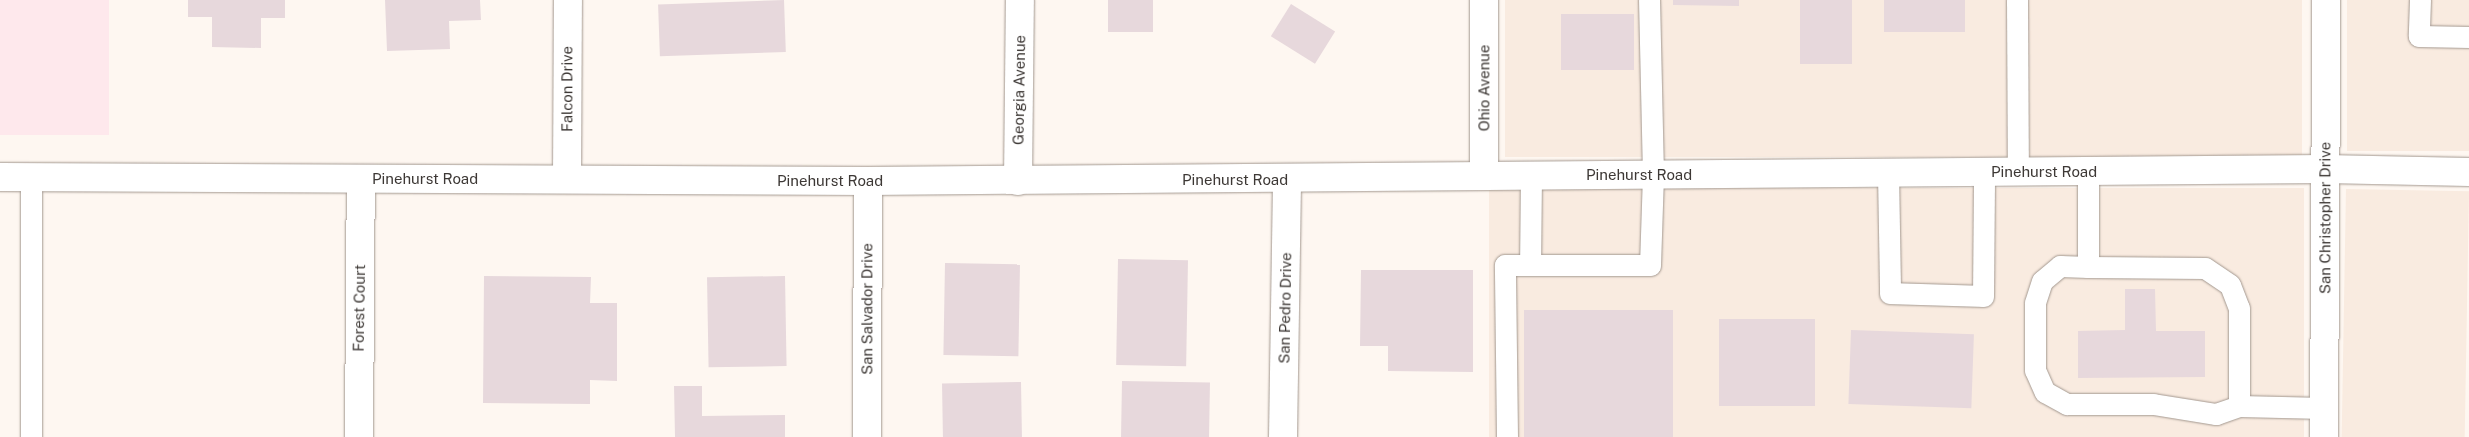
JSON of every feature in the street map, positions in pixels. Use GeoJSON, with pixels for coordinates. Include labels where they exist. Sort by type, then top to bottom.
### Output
{"type":"FeatureCollection","features":[{"type":"Feature","properties":{"kind":"street","name":"Falcon Drive"},"geometry":{"type":"LineString","coordinates":[[567,179],[568,0]]}},
{"type":"Feature","properties":{"kind":"street","name":"Georgia Avenue"},"geometry":{"type":"LineString","coordinates":[[1018,181],[1020,0]]}},
{"type":"Feature","properties":{"kind":"street","name":"Ohio Avenue"},"geometry":{"type":"LineString","coordinates":[[1484,0],[1484,176]]}},
{"type":"Feature","properties":{"kind":"street","name":"San Christopher Drive"},"geometry":{"type":"LineString","coordinates":[[2324,437],[2326,0]]}},
{"type":"Feature","properties":{"kind":"street","name":"Pinehurst Road"},"geometry":{"type":"LineString","coordinates":[[0,177],[1018,181],[2325,169],[2469,172]]}},
{"type":"Feature","properties":{"kind":"street","name":"Forest Court"},"geometry":{"type":"LineString","coordinates":[[359,437],[361,179]]}},
{"type":"Feature","properties":{"kind":"street","name":"San Pedro Drive"},"geometry":{"type":"LineString","coordinates":[[1284,437],[1287,180]]}},
{"type":"Feature","properties":{"kind":"street","name":"San Salvador Drive"},"geometry":{"type":"LineString","coordinates":[[867,437],[868,181]]}},
{"type":"Feature","properties":{"kind":"lane"},"geometry":{"type":"LineString","coordinates":[[1507,437],[1505,265],[1650,265],[1653,175],[1649,0]]}},
{"type":"Feature","properties":{"kind":"lane"},"geometry":{"type":"LineString","coordinates":[[2017,0],[2018,172]]}},
{"type":"Feature","properties":{"kind":"lane"},"geometry":{"type":"LineString","coordinates":[[2420,0],[2419,36],[2469,37]]}},
{"type":"Feature","properties":{"kind":"lane"},"geometry":{"type":"LineString","coordinates":[[1888,173],[1890,293],[1983,296],[1984,172]]}},
{"type":"Feature","properties":{"kind":"lane"},"geometry":{"type":"LineString","coordinates":[[2088,172],[2088,267]]}},
{"type":"Feature","properties":{"kind":"lane"},"geometry":{"type":"LineString","coordinates":[[1530,265],[1531,175]]}},
{"type":"Feature","properties":{"kind":"lane"},"geometry":{"type":"LineString","coordinates":[[31,177],[31,437]]}},
{"type":"Feature","properties":{"kind":"lane"},"geometry":{"type":"LineString","coordinates":[[2239,406],[2239,308],[2230,285],[2205,268],[2060,266],[2042,281],[2035,303],[2035,370],[2045,392],[2067,404],[2153,404],[2216,414],[2239,406],[2324,408]]}},
{"type":"Feature","properties":{"kind":"shaded area"},"geometry":{"type":"Polygon","coordinates":[[[0,0],[109,0],[109,135],[0,135],[0,0]]]}},
{"type":"Feature","properties":{"kind":"shaded area"},"geometry":{"type":"Polygon","coordinates":[[[1505,0],[2302,0],[2302,157],[1505,157],[1505,0]]]}},
{"type":"Feature","properties":{"kind":"shaded area"},"geometry":{"type":"Polygon","coordinates":[[[2347,0],[2469,0],[2469,151],[2347,151],[2347,0]]]}},
{"type":"Feature","properties":{"kind":"shaded area"},"geometry":{"type":"Polygon","coordinates":[[[1489,188],[2304,188],[2304,437],[1489,437],[1489,188]]]}},
{"type":"Feature","properties":{"kind":"shaded area"},"geometry":{"type":"Polygon","coordinates":[[[2346,189],[2469,191],[2465,437],[2342,437],[2346,189]]]}},
{"type":"Feature","properties":{"kind":"building"},"geometry":{"type":"Polygon","coordinates":[[[188,0],[285,0],[285,18],[261,18],[261,48],[212,47],[212,17],[188,17],[188,0]]]}},
{"type":"Feature","properties":{"kind":"building"},"geometry":{"type":"Polygon","coordinates":[[[385,0],[480,0],[481,20],[449,21],[450,49],[387,51],[385,0]]]}},
{"type":"Feature","properties":{"kind":"building"},"geometry":{"type":"Polygon","coordinates":[[[784,0],[786,52],[660,56],[658,4],[784,0]]]}},
{"type":"Feature","properties":{"kind":"building"},"geometry":{"type":"Polygon","coordinates":[[[1108,0],[1153,0],[1153,32],[1108,32],[1108,0]]]}},
{"type":"Feature","properties":{"kind":"building"},"geometry":{"type":"Polygon","coordinates":[[[1673,0],[1739,0],[1739,6],[1673,5],[1673,0]]]}},
{"type":"Feature","properties":{"kind":"building"},"geometry":{"type":"Polygon","coordinates":[[[1800,0],[1852,0],[1852,64],[1800,64],[1800,0]]]}},
{"type":"Feature","properties":{"kind":"building"},"geometry":{"type":"Polygon","coordinates":[[[1884,0],[1965,0],[1965,32],[1884,32],[1884,0]]]}},
{"type":"Feature","properties":{"kind":"building"},"geometry":{"type":"Polygon","coordinates":[[[1291,4],[1335,32],[1315,64],[1271,36],[1291,4]]]}},
{"type":"Feature","properties":{"kind":"building"},"geometry":{"type":"Polygon","coordinates":[[[1561,14],[1634,14],[1634,70],[1561,70],[1561,14]]]}},
{"type":"Feature","properties":{"kind":"building"},"geometry":{"type":"Polygon","coordinates":[[[1118,259],[1188,260],[1186,366],[1116,365],[1118,259]]]}},
{"type":"Feature","properties":{"kind":"building"},"geometry":{"type":"Polygon","coordinates":[[[945,263],[1020,264],[1018,356],[943,355],[945,263]]]}},
{"type":"Feature","properties":{"kind":"building"},"geometry":{"type":"Polygon","coordinates":[[[1361,270],[1473,270],[1473,372],[1388,371],[1388,346],[1360,346],[1361,270]]]}},
{"type":"Feature","properties":{"kind":"building"},"geometry":{"type":"Polygon","coordinates":[[[484,276],[591,277],[590,303],[617,303],[617,381],[590,380],[590,404],[483,403],[484,276]]]}},
{"type":"Feature","properties":{"kind":"building"},"geometry":{"type":"Polygon","coordinates":[[[785,276],[787,366],[709,367],[707,277],[785,276]]]}},
{"type":"Feature","properties":{"kind":"building"},"geometry":{"type":"Polygon","coordinates":[[[2125,289],[2155,289],[2156,331],[2205,331],[2205,377],[2078,378],[2078,331],[2125,330],[2125,289]]]}},
{"type":"Feature","properties":{"kind":"building"},"geometry":{"type":"Polygon","coordinates":[[[1524,310],[1673,310],[1673,437],[1524,437],[1524,310]]]}},
{"type":"Feature","properties":{"kind":"building"},"geometry":{"type":"Polygon","coordinates":[[[1719,319],[1815,319],[1815,406],[1719,406],[1719,319]]]}},
{"type":"Feature","properties":{"kind":"building"},"geometry":{"type":"Polygon","coordinates":[[[1851,330],[1974,334],[1971,408],[1848,404],[1851,330]]]}},
{"type":"Feature","properties":{"kind":"building"},"geometry":{"type":"Polygon","coordinates":[[[1122,381],[1210,383],[1209,437],[1121,437],[1122,381]]]}},
{"type":"Feature","properties":{"kind":"building"},"geometry":{"type":"Polygon","coordinates":[[[1021,382],[1022,437],[943,437],[942,383],[1021,382]]]}},
{"type":"Feature","properties":{"kind":"building"},"geometry":{"type":"Polygon","coordinates":[[[674,386],[702,386],[702,416],[785,415],[785,437],[675,437],[674,386]]]}}]}
